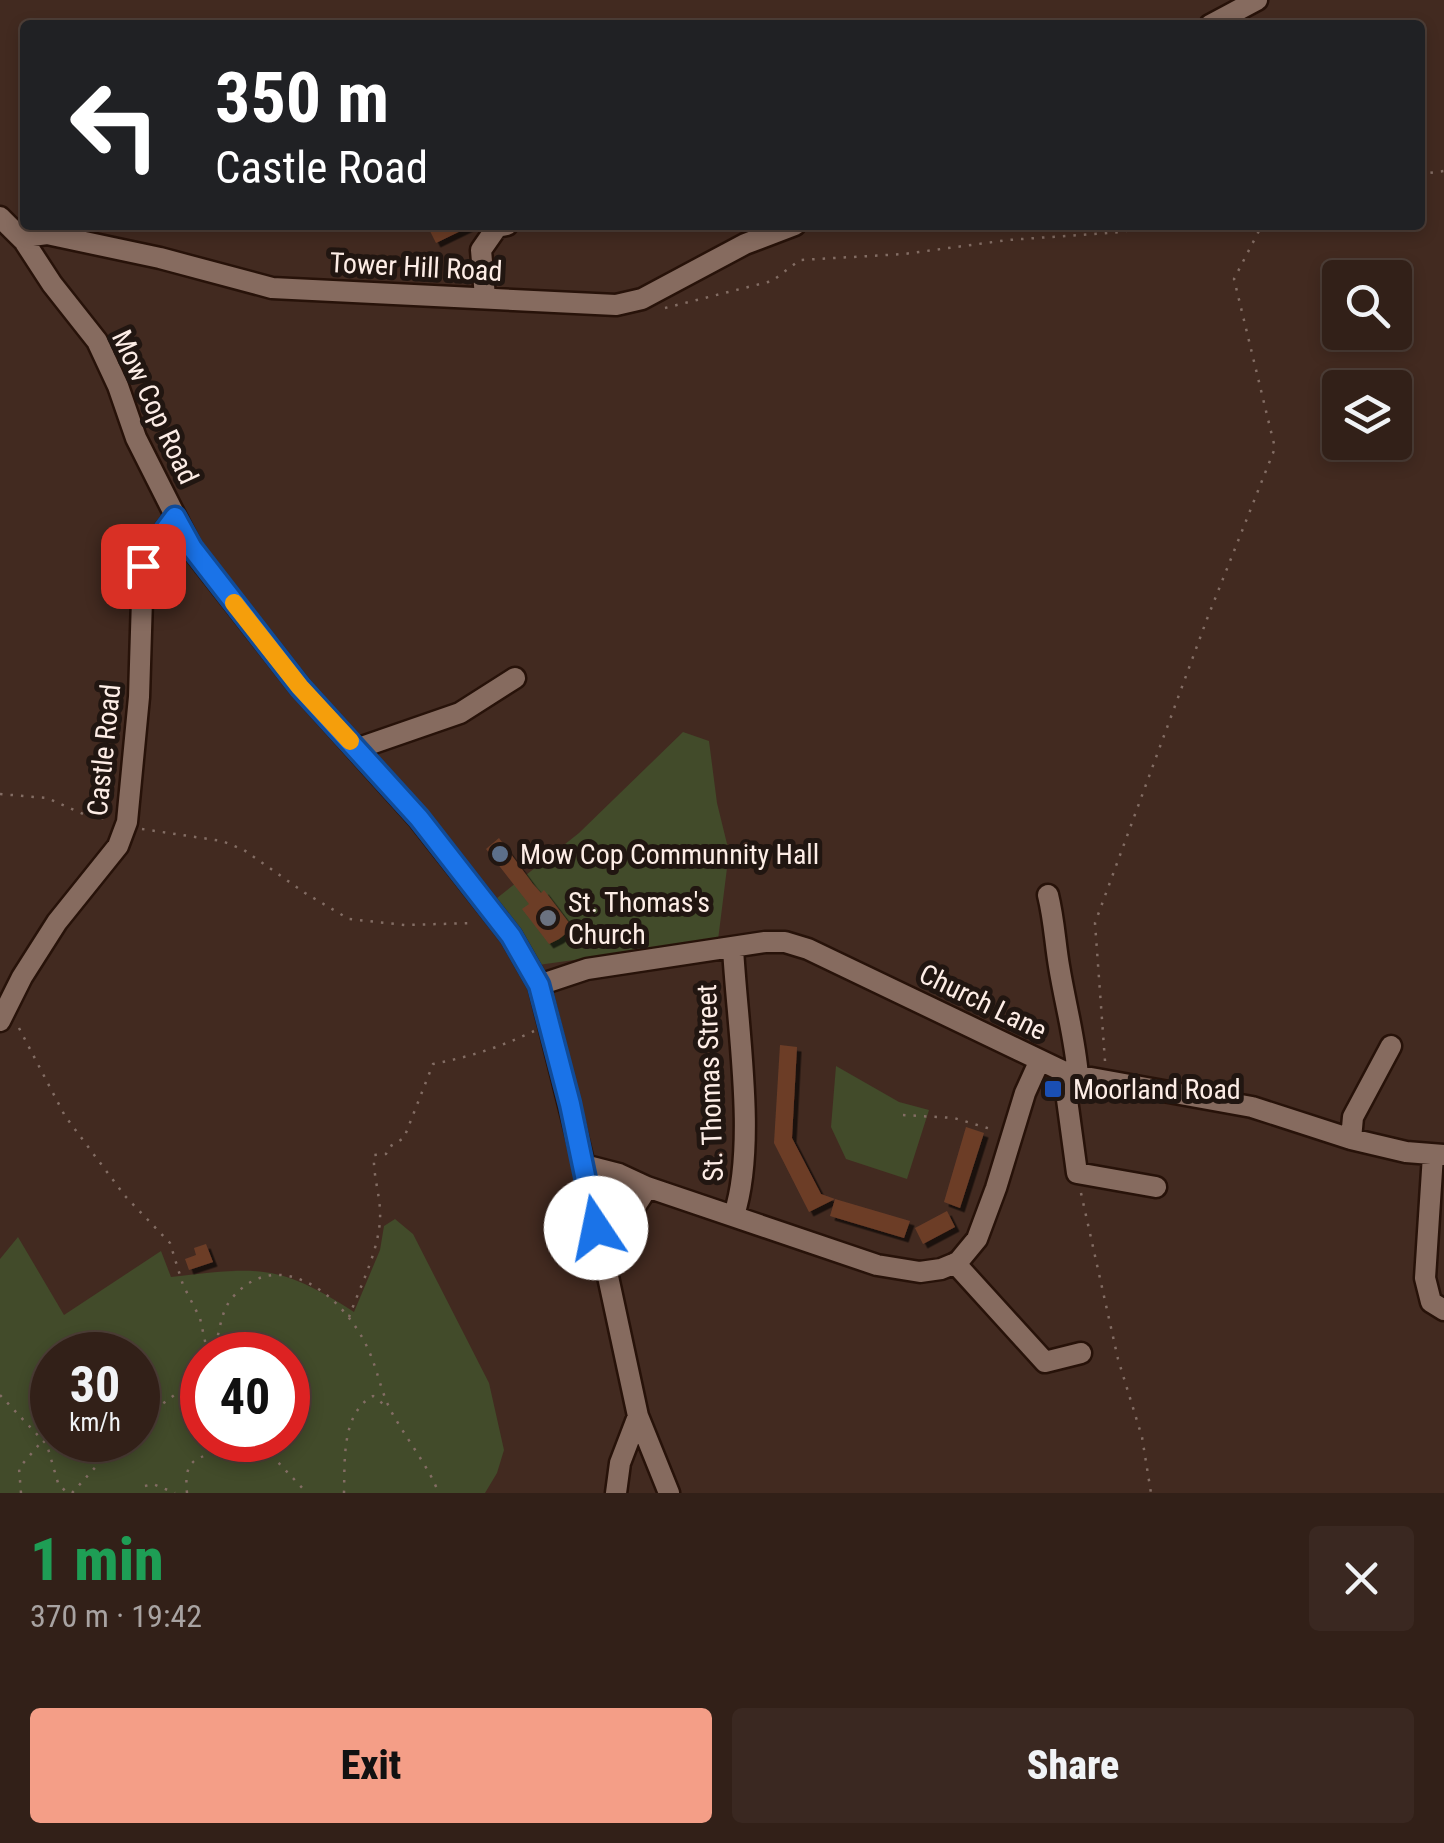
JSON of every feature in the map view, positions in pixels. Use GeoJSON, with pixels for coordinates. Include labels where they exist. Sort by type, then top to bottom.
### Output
{"type":"FeatureCollection","features":[{"type":"Feature","properties":{"kind":"street"},"geometry":{"type":"LineString","coordinates":[[1219,20],[1257,0]]}},
{"type":"Feature","properties":{"kind":"street","name":"Mow Cop Road"},"geometry":{"type":"LineString","coordinates":[[0,217],[24,240],[52,284],[97,340],[136,438],[192,548],[300,687],[419,818],[511,936],[539,985],[584,1165],[638,1416],[670,1493]]}},
{"type":"Feature","properties":{"kind":"street"},"geometry":{"type":"LineString","coordinates":[[485,297],[480,250],[495,230]]}},
{"type":"Feature","properties":{"kind":"street","name":"Tower Hill Road"},"geometry":{"type":"LineString","coordinates":[[24,240],[47,234],[160,258],[272,288],[616,305],[642,299],[746,244],[782,230]]}},
{"type":"Feature","properties":{"kind":"street","name":"Castle Road"},"geometry":{"type":"LineString","coordinates":[[3,1014],[56,922],[118,846],[125,825],[138,714],[143,566],[175,517]]}},
{"type":"Feature","properties":{"kind":"street"},"geometry":{"type":"LineString","coordinates":[[356,748],[460,713],[515,678]]}},
{"type":"Feature","properties":{"kind":"street"},"geometry":{"type":"LineString","coordinates":[[1048,895],[1074,1034],[1073,1075],[1066,1092],[1077,1173],[1156,1187]]}},
{"type":"Feature","properties":{"kind":"street","name":"Church Lane"},"geometry":{"type":"LineString","coordinates":[[539,985],[587,969],[786,942],[1073,1075],[1252,1107],[1351,1138],[1406,1152],[1439,1155]]}},
{"type":"Feature","properties":{"kind":"street","name":"St. Thomas Street"},"geometry":{"type":"LineString","coordinates":[[734,948],[743,1134],[742,1193],[734,1215]]}},
{"type":"Feature","properties":{"kind":"street"},"geometry":{"type":"LineString","coordinates":[[1351,1138],[1353,1117],[1391,1046]]}},
{"type":"Feature","properties":{"kind":"street"},"geometry":{"type":"LineString","coordinates":[[584,1165],[877,1264],[920,1272],[955,1263],[977,1239],[1039,1062]]}},
{"type":"Feature","properties":{"kind":"street"},"geometry":{"type":"LineString","coordinates":[[1439,1155],[1424,1278],[1432,1302],[1444,1310]]}},
{"type":"Feature","properties":{"kind":"street"},"geometry":{"type":"LineString","coordinates":[[596,1228],[622,1220],[634,1210],[647,1186]]}},
{"type":"Feature","properties":{"kind":"street"},"geometry":{"type":"LineString","coordinates":[[955,1263],[1045,1362],[1081,1353]]}},
{"type":"Feature","properties":{"kind":"street"},"geometry":{"type":"LineString","coordinates":[[616,1493],[620,1463],[638,1416]]}},
{"type":"Feature","properties":{"kind":"path"},"geometry":{"type":"LineString","coordinates":[[642,299],[650,308],[680,304],[772,281],[800,260],[904,254],[1130,230]]}},
{"type":"Feature","properties":{"kind":"path"},"geometry":{"type":"LineString","coordinates":[[1106,1083],[1095,923],[1275,448],[1234,279],[1259,230]]}},
{"type":"Feature","properties":{"kind":"path"},"geometry":{"type":"LineString","coordinates":[[0,794],[48,798],[84,814],[125,825],[222,841],[244,850],[349,919],[454,926],[496,916]]}},
{"type":"Feature","properties":{"kind":"path"},"geometry":{"type":"LineString","coordinates":[[3,1014],[64,1116],[126,1196],[170,1243],[204,1332]]}},
{"type":"Feature","properties":{"kind":"path"},"geometry":{"type":"LineString","coordinates":[[348,1316],[378,1234],[380,1210],[373,1177],[374,1155],[386,1154],[388,1147],[404,1138],[433,1064],[504,1045],[550,1023]]}},
{"type":"Feature","properties":{"kind":"path"},"geometry":{"type":"LineString","coordinates":[[903,1115],[954,1118],[1012,1135]]}},
{"type":"Feature","properties":{"kind":"path"},"geometry":{"type":"LineString","coordinates":[[1077,1173],[1118,1359],[1142,1437],[1151,1493]]}},
{"type":"Feature","properties":{"kind":"path"},"geometry":{"type":"LineString","coordinates":[[220,1332],[232,1298],[265,1275],[295,1276],[322,1290],[348,1316],[368,1348],[390,1408],[438,1493]]}},
{"type":"Feature","properties":{"kind":"path"},"geometry":{"type":"LineString","coordinates":[[0,1396],[30,1427]]}},
{"type":"Feature","properties":{"kind":"path"},"geometry":{"type":"LineString","coordinates":[[344,1493],[344,1448],[360,1409],[373,1396],[390,1408]]}},
{"type":"Feature","properties":{"kind":"path"},"geometry":{"type":"LineString","coordinates":[[21,1493],[19,1468],[30,1455]]}},
{"type":"Feature","properties":{"kind":"path"},"geometry":{"type":"LineString","coordinates":[[51,1462],[58,1482],[70,1493],[99,1462]]}},
{"type":"Feature","properties":{"kind":"path"},"geometry":{"type":"LineString","coordinates":[[187,1493],[187,1468],[191,1462]]}},
{"type":"Feature","properties":{"kind":"path"},"geometry":{"type":"LineString","coordinates":[[278,1462],[307,1493]]}},
{"type":"Feature","properties":{"kind":"path"},"geometry":{"type":"LineString","coordinates":[[145,1486],[153,1484],[174,1493]]}},
{"type":"Feature","properties":{"kind":"green space"},"geometry":{"type":"Polygon","coordinates":[[[683,732],[709,741],[717,803],[729,852],[718,940],[538,965],[492,902],[579,833],[683,732]]]}},
{"type":"Feature","properties":{"kind":"green space"},"geometry":{"type":"Polygon","coordinates":[[[836,1066],[899,1102],[929,1110],[907,1179],[846,1159],[831,1127],[836,1066]]]}},
{"type":"Feature","properties":{"kind":"green space"},"geometry":{"type":"Polygon","coordinates":[[[395,1219],[413,1234],[489,1383],[504,1450],[485,1493],[0,1493],[0,1259],[18,1237],[64,1315],[161,1251],[171,1277],[226,1271],[267,1272],[306,1284],[354,1312],[380,1250],[384,1226],[395,1219]]]}},
{"type":"Feature","properties":{"kind":"building"},"geometry":{"type":"Polygon","coordinates":[[[430,230],[463,230],[436,243],[430,230]]]}},
{"type":"Feature","properties":{"kind":"building","name":"St. Thomas's Church"},"geometry":{"type":"Polygon","coordinates":[[[499,838],[573,928],[559,939],[549,944],[522,909],[529,904],[486,849],[499,838]]]}},
{"type":"Feature","properties":{"kind":"building"},"geometry":{"type":"Polygon","coordinates":[[[780,1045],[797,1047],[792,1138],[821,1194],[835,1199],[809,1212],[774,1143],[780,1045]]]}},
{"type":"Feature","properties":{"kind":"building"},"geometry":{"type":"Polygon","coordinates":[[[966,1127],[984,1133],[960,1208],[944,1202],[966,1127]]]}},
{"type":"Feature","properties":{"kind":"building"},"geometry":{"type":"Polygon","coordinates":[[[835,1199],[910,1221],[904,1238],[830,1216],[835,1199]]]}},
{"type":"Feature","properties":{"kind":"building"},"geometry":{"type":"Polygon","coordinates":[[[947,1211],[955,1227],[923,1244],[915,1228],[947,1211]]]}},
{"type":"Feature","properties":{"kind":"building"},"geometry":{"type":"Polygon","coordinates":[[[206,1244],[213,1262],[189,1270],[185,1259],[196,1255],[194,1248],[206,1244]]]}},
{"type":"Feature","properties":{"kind":"slow traffic"},"geometry":{"type":"LineString","coordinates":[[234,603],[300,687],[350,741]]}},
{"type":"Feature","properties":{"kind":"place","name":"Mow Cop Communnity Hall"},"geometry":{"type":"Point","coordinates":[500,854]}},
{"type":"Feature","properties":{"kind":"place","name":"St. Thomas's Church"},"geometry":{"type":"Point","coordinates":[548,918]}},
{"type":"Feature","properties":{"kind":"place","name":"Moorland Road"},"geometry":{"type":"Point","coordinates":[1053,1089]}},
{"type":"Feature","properties":{"kind":"route"},"geometry":{"type":"LineString","coordinates":[[143,566],[175,517],[192,548],[300,687],[419,818],[511,936],[539,985],[556,1042],[596,1228]]}}]}
